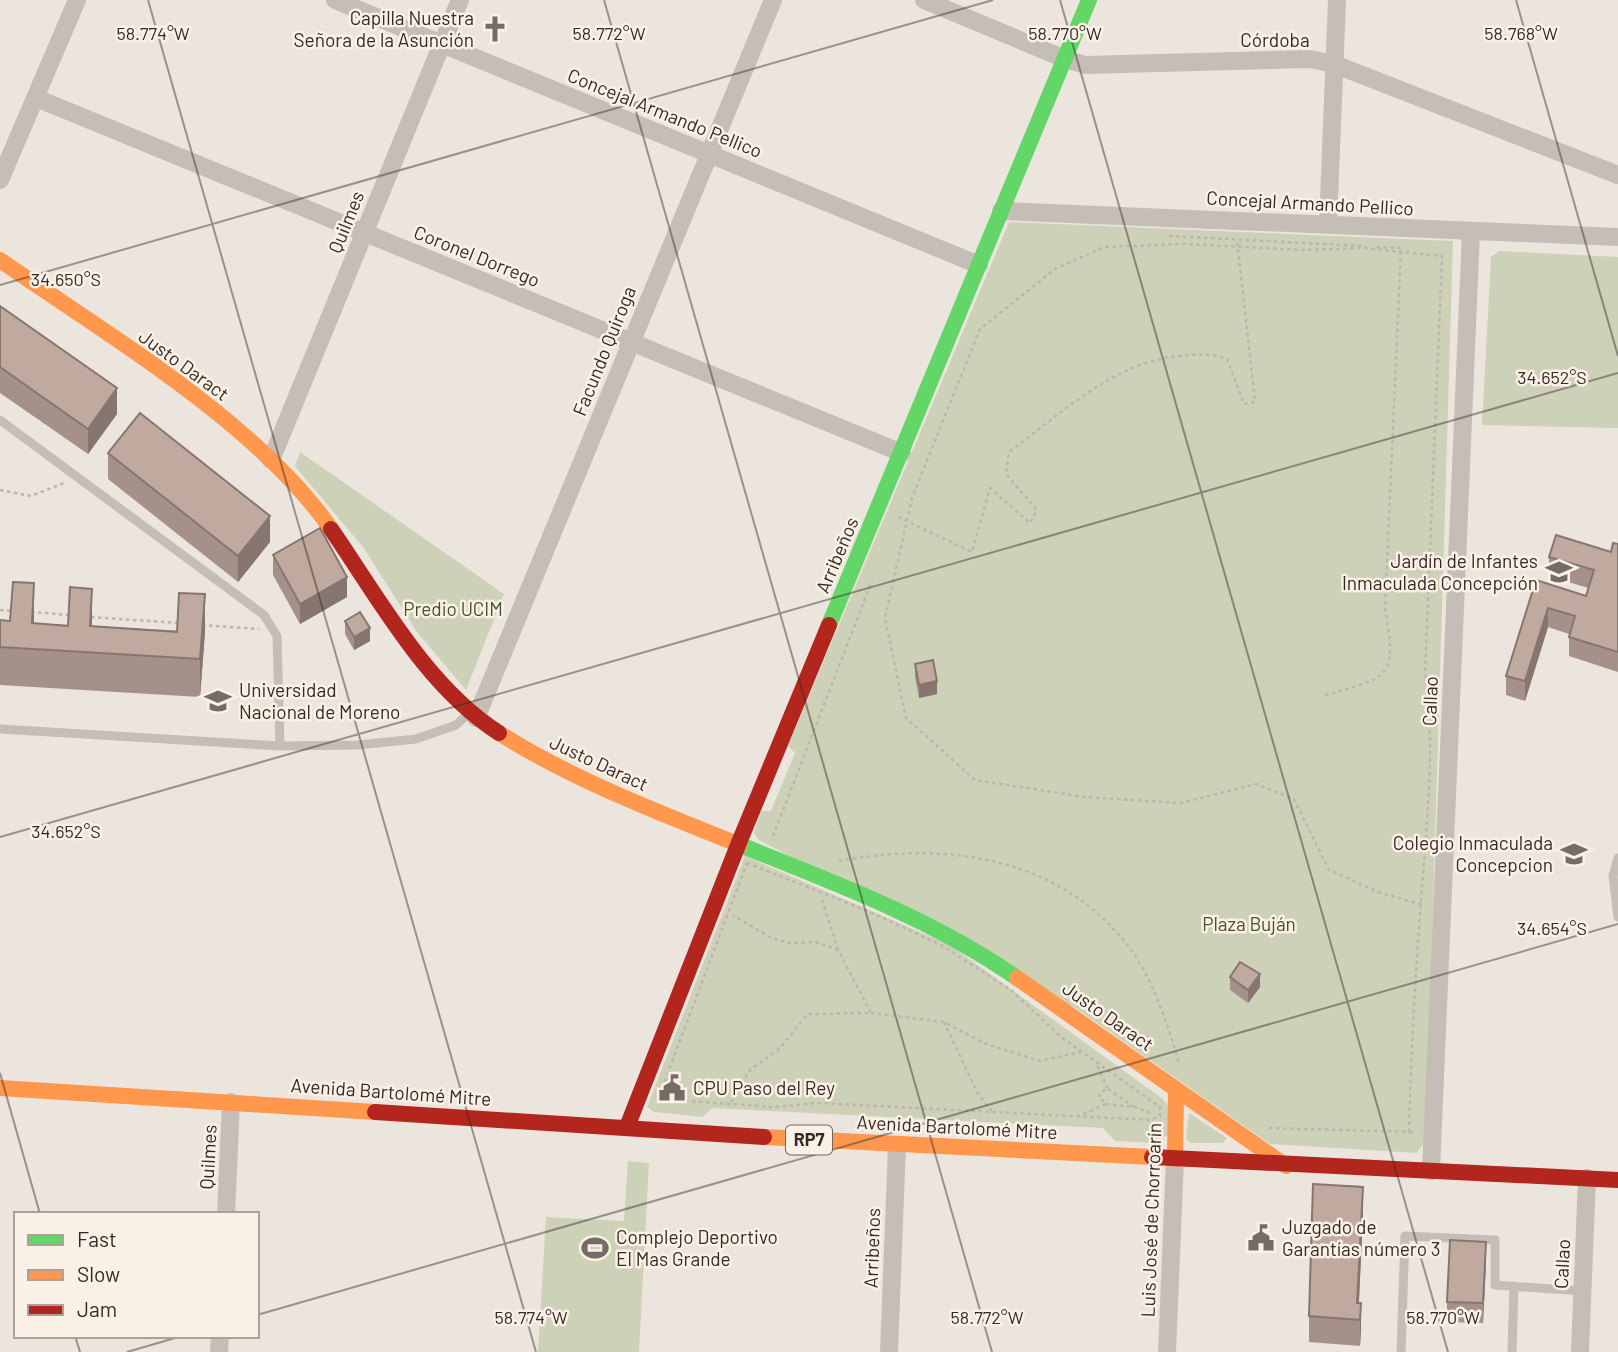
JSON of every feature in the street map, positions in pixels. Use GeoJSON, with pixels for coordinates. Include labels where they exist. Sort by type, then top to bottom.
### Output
{"type":"FeatureCollection","features":[{"type":"Feature","properties":{"kind":"street"},"geometry":{"type":"LineString","coordinates":[[0,180],[77,0]]}},
{"type":"Feature","properties":{"kind":"street","name":"Concejal Armando Pellico"},"geometry":{"type":"LineString","coordinates":[[335,0],[979,265]]}},
{"type":"Feature","properties":{"kind":"street","name":"Quilmes"},"geometry":{"type":"LineString","coordinates":[[271,460],[460,0]]}},
{"type":"Feature","properties":{"kind":"street","name":"Facundo Quiroga"},"geometry":{"type":"LineString","coordinates":[[473,715],[773,0]]}},
{"type":"Feature","properties":{"kind":"street","name":"Córdoba"},"geometry":{"type":"LineString","coordinates":[[924,0],[1085,65],[1310,59],[1334,64],[1618,175]]}},
{"type":"Feature","properties":{"kind":"street","name":"Arribeños"},"geometry":{"type":"LineString","coordinates":[[627,1127],[738,845],[1089,0]]}},
{"type":"Feature","properties":{"kind":"street"},"geometry":{"type":"LineString","coordinates":[[1328,225],[1337,0]]}},
{"type":"Feature","properties":{"kind":"street","name":"Coronel Dorrego"},"geometry":{"type":"LineString","coordinates":[[36,98],[902,453]]}},
{"type":"Feature","properties":{"kind":"street","name":"Concejal Armando Pellico"},"geometry":{"type":"LineString","coordinates":[[1001,211],[1618,237]]}},
{"type":"Feature","properties":{"kind":"street","name":"Callao"},"geometry":{"type":"LineString","coordinates":[[1431,1171],[1471,232]]}},
{"type":"Feature","properties":{"kind":"street","name":"Justo Daract"},"geometry":{"type":"LineString","coordinates":[[0,260],[197,398],[271,460],[316,507],[414,650],[473,715],[540,760],[609,792],[812,873],[914,918],[979,952],[1286,1166]]}},
{"type":"Feature","properties":{"kind":"street","name":"Avenida Bartolomé Mitre"},"geometry":{"type":"LineString","coordinates":[[0,1088],[897,1145],[1286,1166],[1618,1180]]}},
{"type":"Feature","properties":{"kind":"street","name":"Luis José de Chorroarín"},"geometry":{"type":"LineString","coordinates":[[1167,1352],[1176,1090]]}},
{"type":"Feature","properties":{"kind":"street","name":"Quilmes"},"geometry":{"type":"LineString","coordinates":[[226,1212],[232,1102]]}},
{"type":"Feature","properties":{"kind":"street","name":"Arribeños"},"geometry":{"type":"LineString","coordinates":[[889,1352],[897,1145]]}},
{"type":"Feature","properties":{"kind":"street","name":"Callao"},"geometry":{"type":"LineString","coordinates":[[1580,1352],[1587,1178]]}},
{"type":"Feature","properties":{"kind":"lane"},"geometry":{"type":"LineString","coordinates":[[0,420],[264,615],[277,636],[280,746]]}},
{"type":"Feature","properties":{"kind":"lane"},"geometry":{"type":"LineString","coordinates":[[0,729],[280,746],[358,745],[416,738],[456,725],[473,715]]}},
{"type":"Feature","properties":{"kind":"lane"},"geometry":{"type":"LineString","coordinates":[[1618,858],[1613,876],[1618,917]]}},
{"type":"Feature","properties":{"kind":"lane"},"geometry":{"type":"LineString","coordinates":[[1401,1352],[1405,1236],[1495,1240],[1495,1285],[1582,1291]]}},
{"type":"Feature","properties":{"kind":"lane"},"geometry":{"type":"LineString","coordinates":[[1512,1352],[1514,1286]]}},
{"type":"Feature","properties":{"kind":"path"},"geometry":{"type":"LineString","coordinates":[[1168,236],[1401,248],[1385,607],[1393,651],[1387,671],[1371,682],[1325,695]]}},
{"type":"Feature","properties":{"kind":"path"},"geometry":{"type":"LineString","coordinates":[[898,517],[972,552],[990,488],[1030,523],[1037,510],[1006,474],[1009,452],[1112,375],[1161,356],[1214,354],[1227,359],[1244,404],[1255,402],[1237,240]]}},
{"type":"Feature","properties":{"kind":"path"},"geometry":{"type":"LineString","coordinates":[[1409,1132],[1420,904],[1428,776],[1429,697],[1425,673],[1442,256],[1364,248],[1304,250],[1162,243],[1104,247],[1055,269],[980,329],[912,498],[884,618],[906,718],[975,780],[1085,797],[1181,803],[1256,784],[1294,799],[1329,870],[1377,892],[1420,904],[1442,909]]}},
{"type":"Feature","properties":{"kind":"path"},"geometry":{"type":"LineString","coordinates":[[903,504],[976,323]]}},
{"type":"Feature","properties":{"kind":"path"},"geometry":{"type":"LineString","coordinates":[[0,490],[31,496],[78,478]]}},
{"type":"Feature","properties":{"kind":"path"},"geometry":{"type":"LineString","coordinates":[[768,856],[877,569]]}},
{"type":"Feature","properties":{"kind":"path"},"geometry":{"type":"LineString","coordinates":[[0,610],[14,611]]}},
{"type":"Feature","properties":{"kind":"path"},"geometry":{"type":"LineString","coordinates":[[27,612],[178,623]]}},
{"type":"Feature","properties":{"kind":"path"},"geometry":{"type":"LineString","coordinates":[[192,624],[274,630]]}},
{"type":"Feature","properties":{"kind":"path"},"geometry":{"type":"LineString","coordinates":[[812,873],[833,862],[926,852],[965,854],[1003,862],[1046,877],[1082,901],[1133,953],[1169,1031],[1180,1068]]}},
{"type":"Feature","properties":{"kind":"path"},"geometry":{"type":"LineString","coordinates":[[747,863],[941,945],[1011,990],[1081,1052],[1160,1107],[1160,1116],[1151,1121],[818,1103],[773,1107],[658,1099],[747,863]]}},
{"type":"Feature","properties":{"kind":"path"},"geometry":{"type":"LineString","coordinates":[[819,892],[838,950],[871,1013]]}},
{"type":"Feature","properties":{"kind":"path"},"geometry":{"type":"LineString","coordinates":[[727,911],[771,938],[789,943],[816,942],[838,950]]}},
{"type":"Feature","properties":{"kind":"path"},"geometry":{"type":"LineString","coordinates":[[731,1102],[750,1070],[779,1049],[808,1014],[871,1013],[944,1022],[986,1044],[1040,1061],[1081,1052]]}},
{"type":"Feature","properties":{"kind":"path"},"geometry":{"type":"LineString","coordinates":[[944,1022],[977,1092],[994,1114]]}},
{"type":"Feature","properties":{"kind":"path"},"geometry":{"type":"LineString","coordinates":[[1096,1062],[1108,1088],[1135,1107]]}},
{"type":"Feature","properties":{"kind":"path"},"geometry":{"type":"LineString","coordinates":[[1106,1104],[1099,1097],[1100,1092],[1108,1088]]}},
{"type":"Feature","properties":{"kind":"path"},"geometry":{"type":"LineString","coordinates":[[1076,1118],[1106,1104],[1135,1107],[1160,1116]]}},
{"type":"Feature","properties":{"kind":"path"},"geometry":{"type":"LineString","coordinates":[[1262,1127],[1433,1132]]}},
{"type":"Feature","properties":{"kind":"green space","name":"Plaza Buján"},"geometry":{"type":"Polygon","coordinates":[[[1009,222],[1453,241],[1426,1140],[1417,1153],[1270,1144],[1077,1009],[759,840],[754,833],[761,811],[771,811],[795,753],[788,746],[1009,222]]]}},
{"type":"Feature","properties":{"kind":"green space"},"geometry":{"type":"Polygon","coordinates":[[[1499,251],[1618,257],[1618,428],[1482,425],[1491,257],[1499,251]]]}},
{"type":"Feature","properties":{"kind":"green space","name":"Predio UCIM"},"geometry":{"type":"Polygon","coordinates":[[[300,452],[504,594],[466,690],[417,632],[363,547],[295,466],[300,452]]]}},
{"type":"Feature","properties":{"kind":"green space"},"geometry":{"type":"Polygon","coordinates":[[[745,856],[950,945],[1163,1099],[1170,1109],[1168,1135],[1154,1143],[1115,1141],[1103,1128],[712,1108],[703,1117],[654,1112],[647,1107],[745,856]]]}},
{"type":"Feature","properties":{"kind":"green space"},"geometry":{"type":"Polygon","coordinates":[[[1189,1113],[1227,1138],[1223,1143],[1190,1143],[1186,1138],[1189,1113]]]}},
{"type":"Feature","properties":{"kind":"green space","name":"Complejo Deportivo El Mas Grande"},"geometry":{"type":"Polygon","coordinates":[[[628,1161],[649,1163],[639,1352],[538,1352],[546,1217],[624,1221],[628,1161]]]}},
{"type":"Feature","properties":{"kind":"building"},"geometry":{"type":"Polygon","coordinates":[[[0,306],[117,388],[88,429],[0,367],[0,306]]]}},
{"type":"Feature","properties":{"kind":"building"},"geometry":{"type":"Polygon","coordinates":[[[140,413],[270,516],[238,556],[108,453],[140,413]]]}},
{"type":"Feature","properties":{"kind":"building"},"geometry":{"type":"Polygon","coordinates":[[[320,528],[347,577],[300,604],[273,555],[320,528]]]}},
{"type":"Feature","properties":{"kind":"building"},"geometry":{"type":"Polygon","coordinates":[[[1556,535],[1611,552],[1613,543],[1618,544],[1618,652],[1569,637],[1575,616],[1548,608],[1525,681],[1506,676],[1536,580],[1586,596],[1594,570],[1549,557],[1556,535]]]}},
{"type":"Feature","properties":{"kind":"building"},"geometry":{"type":"Polygon","coordinates":[[[13,582],[34,583],[32,623],[68,626],[70,587],[92,589],[90,626],[177,632],[179,593],[205,594],[200,659],[0,647],[0,620],[10,621],[13,582]]]}},
{"type":"Feature","properties":{"kind":"building"},"geometry":{"type":"Polygon","coordinates":[[[360,612],[370,628],[354,637],[345,621],[360,612]]]}},
{"type":"Feature","properties":{"kind":"building"},"geometry":{"type":"Polygon","coordinates":[[[933,660],[937,681],[919,685],[915,664],[933,660]]]}},
{"type":"Feature","properties":{"kind":"building"},"geometry":{"type":"Polygon","coordinates":[[[1240,962],[1260,974],[1248,990],[1230,977],[1240,962]]]}},
{"type":"Feature","properties":{"kind":"building"},"geometry":{"type":"Polygon","coordinates":[[[1313,1184],[1363,1187],[1357,1303],[1361,1303],[1360,1320],[1309,1316],[1313,1184]]]}},
{"type":"Feature","properties":{"kind":"building"},"geometry":{"type":"Polygon","coordinates":[[[1450,1240],[1486,1242],[1483,1303],[1447,1302],[1450,1240]]]}},
{"type":"Feature","properties":{"kind":"traffic: fast"},"geometry":{"type":"LineString","coordinates":[[829,625],[1089,0]]}},
{"type":"Feature","properties":{"kind":"traffic: fast"},"geometry":{"type":"LineString","coordinates":[[740,845],[847,888],[917,920],[985,957],[1017,978]]}},
{"type":"Feature","properties":{"kind":"traffic: slow"},"geometry":{"type":"LineString","coordinates":[[0,260],[178,382],[222,417],[300,490],[331,529]]}},
{"type":"Feature","properties":{"kind":"traffic: slow"},"geometry":{"type":"LineString","coordinates":[[499,733],[587,781],[740,845]]}},
{"type":"Feature","properties":{"kind":"traffic: slow"},"geometry":{"type":"LineString","coordinates":[[1017,978],[1286,1166]]}},
{"type":"Feature","properties":{"kind":"traffic: slow"},"geometry":{"type":"LineString","coordinates":[[0,1088],[375,1112]]}},
{"type":"Feature","properties":{"kind":"traffic: slow"},"geometry":{"type":"LineString","coordinates":[[1175,1159],[1176,1090]]}},
{"type":"Feature","properties":{"kind":"traffic: slow"},"geometry":{"type":"LineString","coordinates":[[764,1137],[1152,1157]]}},
{"type":"Feature","properties":{"kind":"traffic: jam"},"geometry":{"type":"LineString","coordinates":[[331,529],[386,612],[427,667],[473,714],[499,733]]}},
{"type":"Feature","properties":{"kind":"traffic: jam"},"geometry":{"type":"LineString","coordinates":[[627,1127],[738,845],[829,625]]}},
{"type":"Feature","properties":{"kind":"traffic: jam"},"geometry":{"type":"LineString","coordinates":[[375,1112],[764,1137]]}},
{"type":"Feature","properties":{"kind":"traffic: jam"},"geometry":{"type":"LineString","coordinates":[[1152,1157],[1618,1180]]}},
{"type":"Feature","properties":{"kind":"place","name":"Capilla Nuestra Señora de la Asunción"},"geometry":{"type":"Point","coordinates":[495,29]}},
{"type":"Feature","properties":{"kind":"place","name":"Jardín de Infantes Inmaculada Concepción"},"geometry":{"type":"Point","coordinates":[1559,572]}},
{"type":"Feature","properties":{"kind":"place","name":"Universidad Nacional de Moreno"},"geometry":{"type":"Point","coordinates":[218,701]}},
{"type":"Feature","properties":{"kind":"place","name":"Colegio Inmaculada Concepcion"},"geometry":{"type":"Point","coordinates":[1574,854]}},
{"type":"Feature","properties":{"kind":"place","name":"CPU Paso del Rey"},"geometry":{"type":"Point","coordinates":[672,1088]}},
{"type":"Feature","properties":{"kind":"place","name":"Juzgado de Garantías número 3"},"geometry":{"type":"Point","coordinates":[1261,1238]}},
{"type":"Feature","properties":{"kind":"place","name":"Complejo Deportivo El Mas Grande"},"geometry":{"type":"Point","coordinates":[595,1248]}}]}
